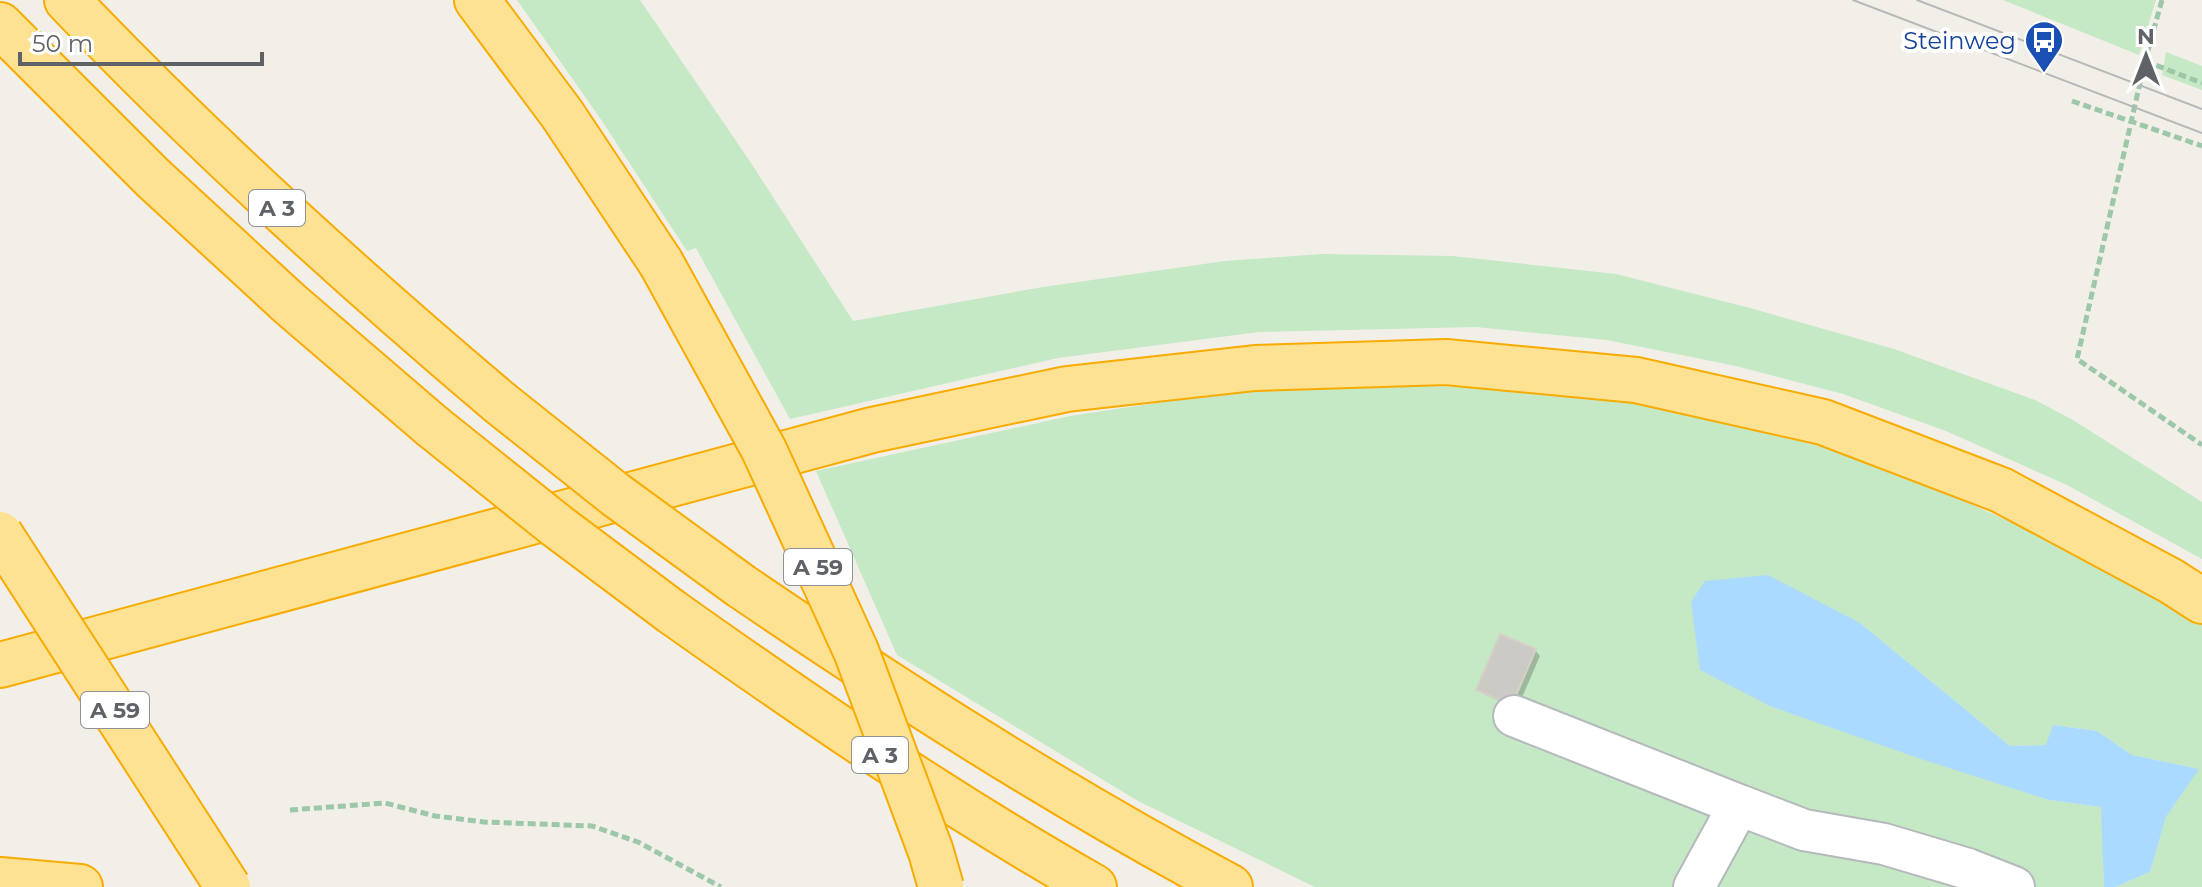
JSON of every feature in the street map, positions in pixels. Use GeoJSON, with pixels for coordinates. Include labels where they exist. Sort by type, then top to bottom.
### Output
{"type":"FeatureCollection","features":[{"type":"Feature","properties":{"kind":"highway","name":"A 3"},"geometry":{"type":"LineString","coordinates":[[67,0],[252,186],[374,296],[499,402],[616,495],[741,586],[878,679],[1018,768],[1230,887]]}},
{"type":"Feature","properties":{"kind":"highway","name":"A 59"},"geometry":{"type":"LineString","coordinates":[[477,0],[562,114],[661,263],[764,450],[856,651],[931,852],[941,887]]}},
{"type":"Feature","properties":{"kind":"highway","name":"A 3"},"geometry":{"type":"LineString","coordinates":[[0,25],[187,209],[290,304],[432,426],[557,526],[803,704],[929,787],[1094,887]]}},
{"type":"Feature","properties":{"kind":"highway"},"geometry":{"type":"LineString","coordinates":[[0,665],[872,430],[1067,389],[1255,368],[1430,362],[1636,380],[1823,422],[2001,490],[2171,581],[2202,601]]}},
{"type":"Feature","properties":{"kind":"highway","name":"A 59"},"geometry":{"type":"LineString","coordinates":[[0,534],[228,887]]}},
{"type":"Feature","properties":{"kind":"highway"},"geometry":{"type":"LineString","coordinates":[[0,880],[80,887]]}},
{"type":"Feature","properties":{"kind":"lane"},"geometry":{"type":"LineString","coordinates":[[1514,716],[1804,830],[1884,844],[1968,869],[2014,887]]}},
{"type":"Feature","properties":{"kind":"lane"},"geometry":{"type":"LineString","coordinates":[[1694,887],[1739,805]]}},
{"type":"Feature","properties":{"kind":"path"},"geometry":{"type":"LineString","coordinates":[[2162,0],[2145,61],[2077,359],[2202,445]]}},
{"type":"Feature","properties":{"kind":"path"},"geometry":{"type":"LineString","coordinates":[[2145,61],[2202,83]]}},
{"type":"Feature","properties":{"kind":"path"},"geometry":{"type":"LineString","coordinates":[[2072,101],[2202,146]]}},
{"type":"Feature","properties":{"kind":"path"},"geometry":{"type":"LineString","coordinates":[[290,810],[385,803],[435,816],[484,822],[592,826],[638,842],[721,887]]}},
{"type":"Feature","properties":{"kind":"green space"},"geometry":{"type":"Polygon","coordinates":[[[517,0],[640,0],[853,321],[1043,287],[1225,261],[1322,254],[1452,256],[1616,274],[1894,349],[2035,400],[2073,420],[2202,502],[2202,559],[2067,485],[1946,431],[1843,394],[1736,366],[1607,340],[1476,327],[1259,332],[1058,358],[790,419],[696,248],[687,251],[600,118],[517,0]]]}},
{"type":"Feature","properties":{"kind":"green space"},"geometry":{"type":"Polygon","coordinates":[[[2003,0],[2156,0],[2139,55],[2003,0]]]}},
{"type":"Feature","properties":{"kind":"green space"},"geometry":{"type":"Polygon","coordinates":[[[2166,52],[2202,66],[2202,90],[2162,75],[2166,52]]]}},
{"type":"Feature","properties":{"kind":"green space"},"geometry":{"type":"Polygon","coordinates":[[[1404,385],[1564,391],[1729,421],[1832,450],[1934,487],[2065,547],[2202,624],[2202,887],[2115,887],[2150,872],[2166,817],[2198,769],[2132,755],[2097,731],[2054,725],[2047,745],[2010,746],[1860,623],[1772,707],[2049,800],[2102,807],[2104,887],[1315,887],[1138,801],[897,655],[816,471],[1070,416],[1236,391],[1404,385]]]}},
{"type":"Feature","properties":{"kind":"water"},"geometry":{"type":"Polygon","coordinates":[[[1768,575],[1860,623],[2010,746],[2046,745],[2053,725],[2097,731],[2132,755],[2199,769],[2166,817],[2150,872],[2115,887],[2104,887],[2101,807],[2049,800],[1921,759],[1772,707],[1700,670],[1691,602],[1705,581],[1768,575]]]}},
{"type":"Feature","properties":{"kind":"building"},"geometry":{"type":"Polygon","coordinates":[[[1500,634],[1536,649],[1512,705],[1476,690],[1500,634]]]}},
{"type":"Feature","properties":{"kind":"tram line"},"geometry":{"type":"LineString","coordinates":[[1853,0],[2202,133]]}},
{"type":"Feature","properties":{"kind":"tram line"},"geometry":{"type":"LineString","coordinates":[[1917,0],[2202,109]]}},
{"type":"Feature","properties":{"kind":"place","name":"Steinweg"},"geometry":{"type":"Point","coordinates":[2044,74]}}]}
